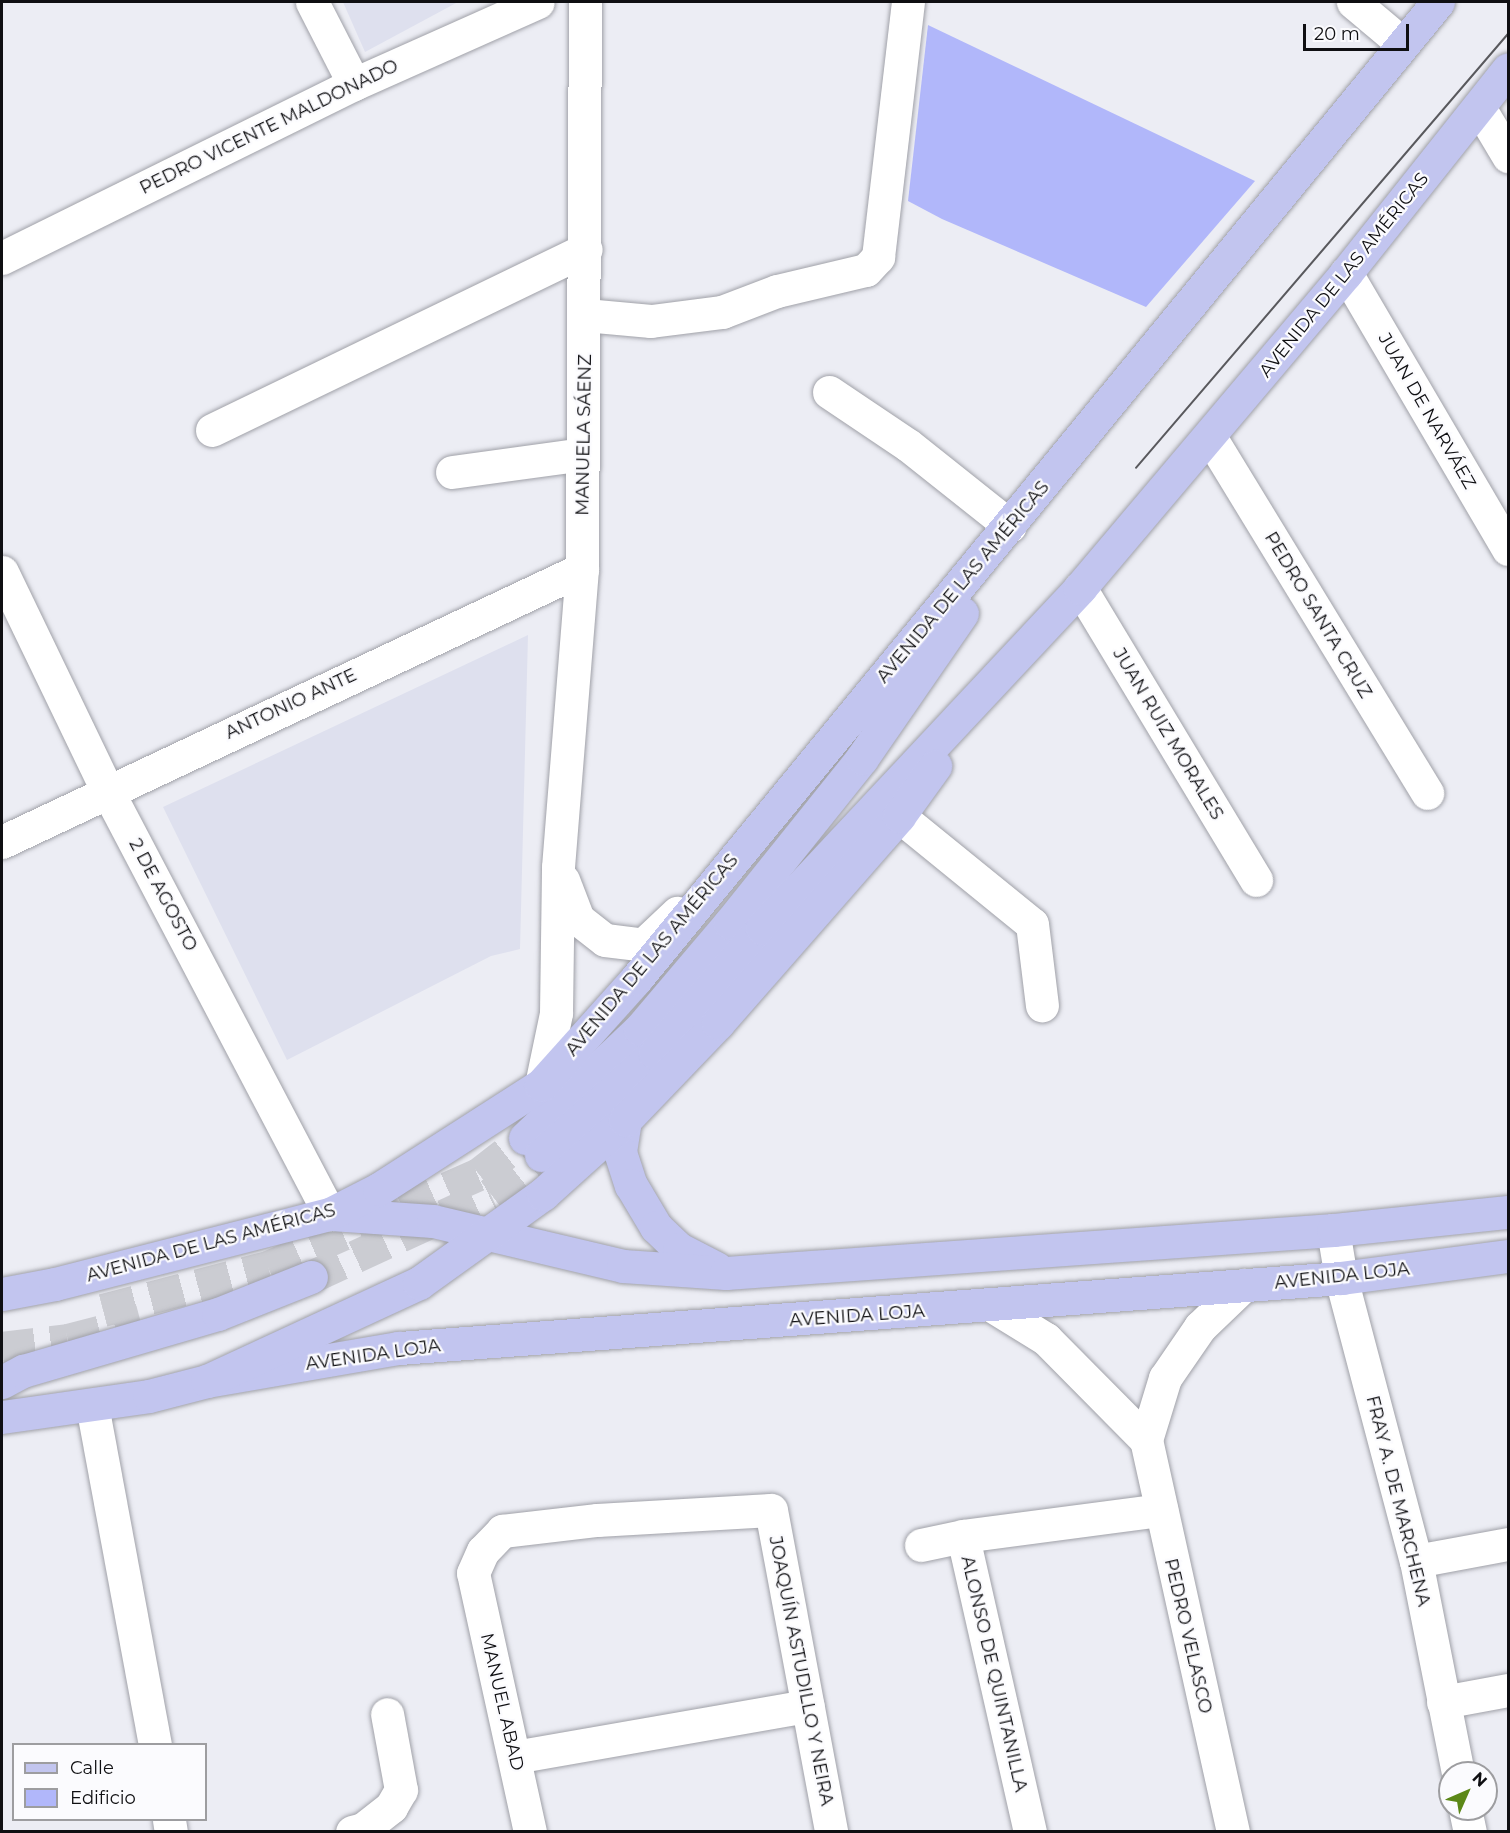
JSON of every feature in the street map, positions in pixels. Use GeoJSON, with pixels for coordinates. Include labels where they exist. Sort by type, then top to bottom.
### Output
{"type":"FeatureCollection","features":[{"type":"Feature","properties":{"kind":"main road","name":"AVENIDA DE LAS AMÉRICAS"},"geometry":{"type":"LineString","coordinates":[[2,1294],[56,1284],[330,1214],[379,1189],[541,1084],[636,979],[1090,429],[1438,2]]}},
{"type":"Feature","properties":{"kind":"main road","name":"AVENIDA DE LAS AMÉRICAS"},"geometry":{"type":"LineString","coordinates":[[1090,429],[862,758],[640,1029],[533,1146],[654,1053],[762,928],[1080,588],[1210,437],[1346,273],[1480,109],[1509,69]]}},
{"type":"Feature","properties":{"kind":"main road","name":"AVENIDA DE LAS AMÉRICAS"},"geometry":{"type":"LineString","coordinates":[[2,1417],[92,1405],[207,1381],[419,1283],[543,1194],[625,1120],[718,1023],[899,816],[1006,665]]}},
{"type":"Feature","properties":{"kind":"main road"},"geometry":{"type":"LineString","coordinates":[[625,1120],[620,1152],[631,1185],[656,1227],[679,1249],[726,1273]]}},
{"type":"Feature","properties":{"kind":"main road"},"geometry":{"type":"LineString","coordinates":[[330,1214],[433,1221],[490,1232],[623,1266],[726,1273],[1333,1230],[1509,1212]]}},
{"type":"Feature","properties":{"kind":"main road","name":"AVENIDA LOJA"},"geometry":{"type":"LineString","coordinates":[[207,1381],[399,1348],[994,1306],[1341,1278],[1509,1256]]}},
{"type":"Feature","properties":{"kind":"main road"},"geometry":{"type":"LineString","coordinates":[[2,1382],[23,1371],[218,1314],[311,1277]]}},
{"type":"Feature","properties":{"kind":"street"},"geometry":{"type":"LineString","coordinates":[[312,2],[354,84]]}},
{"type":"Feature","properties":{"kind":"street","name":"PEDRO VICENTE MALDONADO"},"geometry":{"type":"LineString","coordinates":[[2,258],[354,84],[538,2]]}},
{"type":"Feature","properties":{"kind":"street","name":"MANUELA SÁENZ"},"geometry":{"type":"LineString","coordinates":[[541,1084],[556,1013],[558,867],[582,569],[586,249],[585,2]]}},
{"type":"Feature","properties":{"kind":"street"},"geometry":{"type":"LineString","coordinates":[[585,315],[651,321],[722,312],[777,291],[866,270],[878,257],[908,2]]}},
{"type":"Feature","properties":{"kind":"street"},"geometry":{"type":"LineString","coordinates":[[1353,2],[1403,44]]}},
{"type":"Feature","properties":{"kind":"street"},"geometry":{"type":"LineString","coordinates":[[1480,109],[1509,156]]}},
{"type":"Feature","properties":{"kind":"street"},"geometry":{"type":"LineString","coordinates":[[212,430],[586,249]]}},
{"type":"Feature","properties":{"kind":"street","name":"JUAN DE NARVÁEZ"},"geometry":{"type":"LineString","coordinates":[[1346,273],[1509,549]]}},
{"type":"Feature","properties":{"kind":"street"},"geometry":{"type":"LineString","coordinates":[[829,392],[908,445],[1010,526]]}},
{"type":"Feature","properties":{"kind":"street","name":"PEDRO SANTA CRUZ"},"geometry":{"type":"LineString","coordinates":[[1210,437],[1427,793]]}},
{"type":"Feature","properties":{"kind":"street"},"geometry":{"type":"LineString","coordinates":[[452,472],[584,454]]}},
{"type":"Feature","properties":{"kind":"street","name":"ANTONIO ANTE"},"geometry":{"type":"LineString","coordinates":[[2,842],[107,790],[582,569]]}},
{"type":"Feature","properties":{"kind":"street","name":"2 DE AGOSTO"},"geometry":{"type":"LineString","coordinates":[[2,572],[107,790],[330,1214]]}},
{"type":"Feature","properties":{"kind":"street","name":"JUAN RUIZ MORALES"},"geometry":{"type":"LineString","coordinates":[[1080,588],[1256,880]]}},
{"type":"Feature","properties":{"kind":"street"},"geometry":{"type":"LineString","coordinates":[[899,816],[1032,924],[1042,1005]]}},
{"type":"Feature","properties":{"kind":"street","name":"MANUELA SÁENZ"},"geometry":{"type":"LineString","coordinates":[[558,867],[578,919],[605,940],[642,945],[723,871]]}},
{"type":"Feature","properties":{"kind":"street","name":"FRAY A. DE MARCHENA"},"geometry":{"type":"LineString","coordinates":[[1333,1230],[1341,1278],[1416,1561],[1455,1761]]}},
{"type":"Feature","properties":{"kind":"street","name":"PEDRO VELASCO"},"geometry":{"type":"LineString","coordinates":[[1233,1832],[1146,1440],[1165,1378],[1200,1327],[1244,1285]]}},
{"type":"Feature","properties":{"kind":"street"},"geometry":{"type":"LineString","coordinates":[[994,1306],[1046,1339],[1146,1440]]}},
{"type":"Feature","properties":{"kind":"street"},"geometry":{"type":"LineString","coordinates":[[92,1405],[155,1743]]}},
{"type":"Feature","properties":{"kind":"street","name":"MANUEL ABAD"},"geometry":{"type":"LineString","coordinates":[[530,1832],[473,1573],[483,1551],[502,1532],[597,1520],[771,1510]]}},
{"type":"Feature","properties":{"kind":"street","name":"JOAQUÍN ASTUDILLO Y NEIRA"},"geometry":{"type":"LineString","coordinates":[[771,1510],[831,1832]]}},
{"type":"Feature","properties":{"kind":"street","name":"ALONSO DE QUINTANILLA"},"geometry":{"type":"LineString","coordinates":[[1030,1832],[963,1536],[1161,1510]]}},
{"type":"Feature","properties":{"kind":"street"},"geometry":{"type":"LineString","coordinates":[[921,1545],[963,1536]]}},
{"type":"Feature","properties":{"kind":"street"},"geometry":{"type":"LineString","coordinates":[[1416,1561],[1509,1544]]}},
{"type":"Feature","properties":{"kind":"street"},"geometry":{"type":"LineString","coordinates":[[1443,1702],[1509,1690]]}},
{"type":"Feature","properties":{"kind":"street"},"geometry":{"type":"LineString","coordinates":[[515,1756],[808,1706]]}},
{"type":"Feature","properties":{"kind":"street"},"geometry":{"type":"LineString","coordinates":[[352,1832],[363,1829],[391,1807],[401,1790],[387,1714]]}},
{"type":"Feature","properties":{"kind":"shaded area"},"geometry":{"type":"Polygon","coordinates":[[[343,2],[458,2],[365,52],[343,2]]]}},
{"type":"Feature","properties":{"kind":"shaded area"},"geometry":{"type":"Polygon","coordinates":[[[528,635],[520,949],[491,956],[287,1060],[163,807],[528,635]]]}},
{"type":"Feature","properties":{"kind":"building"},"geometry":{"type":"Polygon","coordinates":[[[928,25],[1255,181],[1146,307],[942,219],[908,201],[928,25]]]}},
{"type":"Feature","properties":{"kind":"tunnel"},"geometry":{"type":"LineString","coordinates":[[103,1310],[268,1267],[479,1174],[515,1146]]}},
{"type":"Feature","properties":{"kind":"tunnel"},"geometry":{"type":"LineString","coordinates":[[284,1284],[311,1277],[491,1194],[541,1155]]}},
{"type":"Feature","properties":{"kind":"tunnel"},"geometry":{"type":"LineString","coordinates":[[2,1348],[68,1340],[141,1321]]}},
{"type":"Feature","properties":{"kind":"tram line"},"geometry":{"type":"LineString","coordinates":[[1136,468],[1508,34]]}}]}
